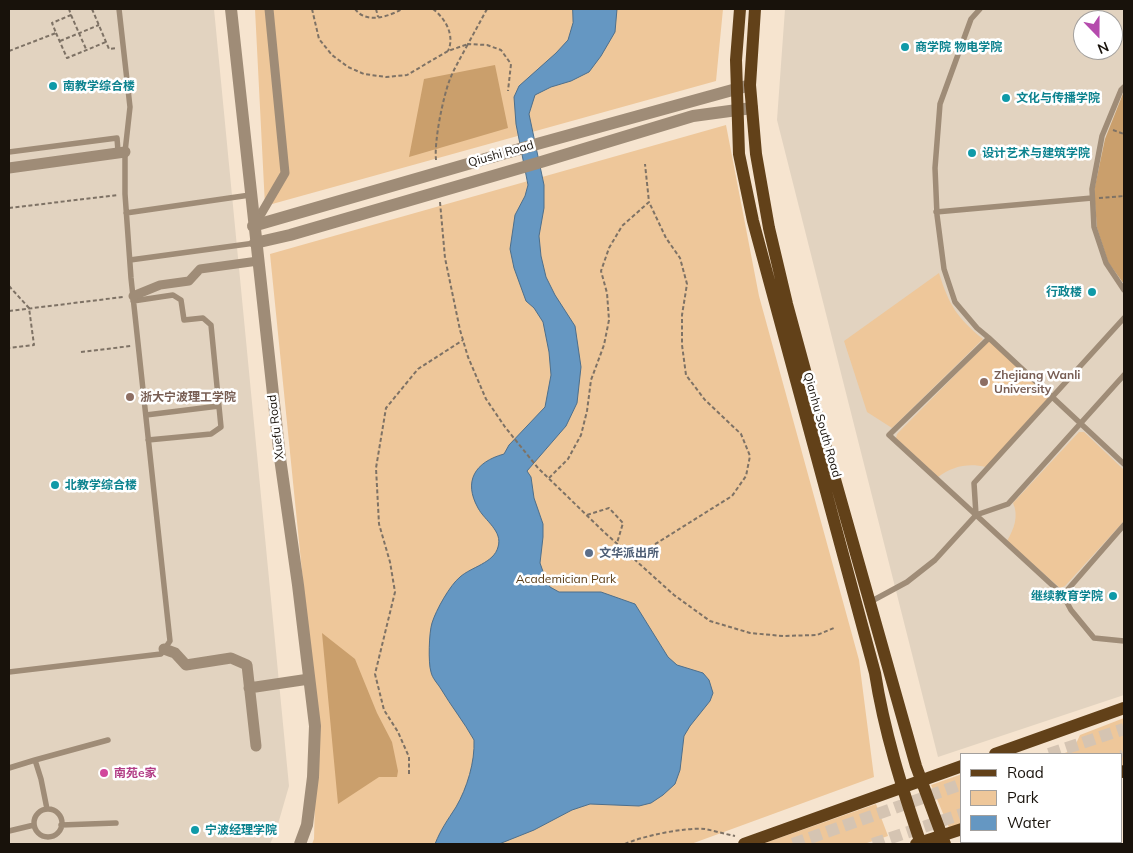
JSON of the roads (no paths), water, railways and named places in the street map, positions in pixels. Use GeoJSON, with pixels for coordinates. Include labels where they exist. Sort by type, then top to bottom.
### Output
{"type":"FeatureCollection","features":[{"type":"Feature","properties":{"kind":"main road","name":"Qianhu South Road"},"geometry":{"type":"LineString","coordinates":[[740,9],[736,60],[740,154],[753,221],[856,597],[875,673],[881,708],[919,844]]}},
{"type":"Feature","properties":{"kind":"main road","name":"Qianhu South Road"},"geometry":{"type":"LineString","coordinates":[[755,9],[750,86],[756,154],[776,256],[797,341],[870,602],[922,781],[944,840]]}},
{"type":"Feature","properties":{"kind":"main road"},"geometry":{"type":"LineString","coordinates":[[1005,752],[1124,708]]}},
{"type":"Feature","properties":{"kind":"main road"},"geometry":{"type":"LineString","coordinates":[[749,842],[960,767]]}},
{"type":"Feature","properties":{"kind":"main road"},"geometry":{"type":"LineString","coordinates":[[919,844],[944,840],[960,830]]}},
{"type":"Feature","properties":{"kind":"street","name":"Xuefu Road"},"geometry":{"type":"LineString","coordinates":[[231,9],[253,226],[280,458],[315,726],[313,777],[307,825],[300,844]]}},
{"type":"Feature","properties":{"kind":"street"},"geometry":{"type":"LineString","coordinates":[[253,226],[285,173],[269,9]]}},
{"type":"Feature","properties":{"kind":"street","name":"Qiushi Road"},"geometry":{"type":"LineString","coordinates":[[253,226],[537,144],[750,86]]}},
{"type":"Feature","properties":{"kind":"street","name":"Qiushi Road"},"geometry":{"type":"LineString","coordinates":[[255,243],[290,235],[693,116],[752,108]]}},
{"type":"Feature","properties":{"kind":"street"},"geometry":{"type":"LineString","coordinates":[[9,167],[125,152]]}},
{"type":"Feature","properties":{"kind":"street"},"geometry":{"type":"LineString","coordinates":[[133,298],[160,284],[189,281],[200,269],[258,261]]}},
{"type":"Feature","properties":{"kind":"street"},"geometry":{"type":"LineString","coordinates":[[164,650],[175,653],[186,665],[231,658],[246,665],[256,746]]}},
{"type":"Feature","properties":{"kind":"street"},"geometry":{"type":"LineString","coordinates":[[249,688],[309,679]]}},
{"type":"Feature","properties":{"kind":"lane"},"geometry":{"type":"LineString","coordinates":[[9,672],[160,654],[170,642],[133,298],[126,213],[125,152],[130,107],[119,9]]}},
{"type":"Feature","properties":{"kind":"lane"},"geometry":{"type":"LineString","coordinates":[[980,9],[971,19],[940,104],[935,168],[936,212],[944,269],[955,302],[977,328],[1124,464]]}},
{"type":"Feature","properties":{"kind":"lane"},"geometry":{"type":"LineString","coordinates":[[1124,87],[1121,90],[1102,136],[1092,189],[1094,227],[1106,263],[1124,290]]}},
{"type":"Feature","properties":{"kind":"lane"},"geometry":{"type":"LineString","coordinates":[[9,152],[117,138],[118,151],[9,167]]}},
{"type":"Feature","properties":{"kind":"lane"},"geometry":{"type":"LineString","coordinates":[[126,213],[250,195]]}},
{"type":"Feature","properties":{"kind":"lane"},"geometry":{"type":"LineString","coordinates":[[936,212],[1092,198]]}},
{"type":"Feature","properties":{"kind":"lane"},"geometry":{"type":"LineString","coordinates":[[130,260],[255,243]]}},
{"type":"Feature","properties":{"kind":"lane"},"geometry":{"type":"LineString","coordinates":[[133,298],[173,295],[181,300],[184,320],[202,318],[211,325],[221,427],[211,434],[148,440]]}},
{"type":"Feature","properties":{"kind":"lane"},"geometry":{"type":"LineString","coordinates":[[976,515],[974,483],[1124,318]]}},
{"type":"Feature","properties":{"kind":"lane"},"geometry":{"type":"LineString","coordinates":[[989,338],[889,435],[1063,595],[1071,610],[1094,638],[1124,641]]}},
{"type":"Feature","properties":{"kind":"lane"},"geometry":{"type":"LineString","coordinates":[[870,602],[906,582],[928,565],[976,515],[1008,504],[1124,375]]}},
{"type":"Feature","properties":{"kind":"lane"},"geometry":{"type":"LineString","coordinates":[[146,415],[219,406]]}},
{"type":"Feature","properties":{"kind":"lane"},"geometry":{"type":"LineString","coordinates":[[1063,595],[1124,524]]}},
{"type":"Feature","properties":{"kind":"lane"},"geometry":{"type":"LineString","coordinates":[[9,768],[108,740]]}},
{"type":"Feature","properties":{"kind":"lane"},"geometry":{"type":"LineString","coordinates":[[35,760],[47,808]]}},
{"type":"Feature","properties":{"kind":"lane"},"geometry":{"type":"LineString","coordinates":[[47,808],[60,815],[62,824],[58,833],[50,837],[41,835],[35,829],[34,820],[38,812],[47,808]]}},
{"type":"Feature","properties":{"kind":"lane"},"geometry":{"type":"LineString","coordinates":[[62,824],[116,823]]}},
{"type":"Feature","properties":{"kind":"lane"},"geometry":{"type":"LineString","coordinates":[[9,831],[34,825]]}},
{"type":"Feature","properties":{"kind":"water"},"geometry":{"type":"Polygon","coordinates":[[[573,9],[617,9],[615,32],[589,72],[535,95],[529,114],[544,185],[544,208],[539,236],[541,256],[546,277],[575,326],[581,367],[577,403],[566,426],[527,471],[531,477],[534,498],[543,524],[540,563],[550,587],[559,592],[601,592],[635,604],[668,657],[677,665],[703,673],[709,680],[713,693],[710,701],[684,736],[680,770],[675,784],[651,803],[639,806],[590,804],[572,810],[534,830],[499,844],[435,844],[460,800],[467,783],[472,766],[474,740],[432,674],[429,662],[429,648],[432,623],[444,598],[456,581],[465,573],[487,561],[496,552],[499,541],[496,531],[481,513],[474,498],[472,481],[474,474],[486,462],[504,454],[509,445],[545,407],[551,375],[543,322],[534,308],[526,301],[514,268],[510,249],[515,215],[525,196],[528,185],[516,124],[514,97],[519,86],[568,40],[573,23],[573,9]]]}},
{"type":"Feature","properties":{"kind":"tunnel"},"geometry":{"type":"LineString","coordinates":[[1052,753],[1124,729]]}},
{"type":"Feature","properties":{"kind":"tunnel"},"geometry":{"type":"LineString","coordinates":[[793,844],[960,785]]}},
{"type":"Feature","properties":{"kind":"tunnel"},"geometry":{"type":"LineString","coordinates":[[873,844],[960,815]]}},
{"type":"Feature","properties":{"kind":"place","name":"商学院 物电学院"},"geometry":{"type":"Point","coordinates":[905,47]}},
{"type":"Feature","properties":{"kind":"place","name":"南教学综合楼"},"geometry":{"type":"Point","coordinates":[53,86]}},
{"type":"Feature","properties":{"kind":"place","name":"文化与传播学院"},"geometry":{"type":"Point","coordinates":[1006,98]}},
{"type":"Feature","properties":{"kind":"place","name":"设计艺术与建筑学院"},"geometry":{"type":"Point","coordinates":[972,153]}},
{"type":"Feature","properties":{"kind":"place","name":"行政楼"},"geometry":{"type":"Point","coordinates":[1092,292]}},
{"type":"Feature","properties":{"kind":"place","name":"Zhejiang Wanli University"},"geometry":{"type":"Point","coordinates":[984,382]}},
{"type":"Feature","properties":{"kind":"place","name":"浙大宁波理工学院"},"geometry":{"type":"Point","coordinates":[130,397]}},
{"type":"Feature","properties":{"kind":"place","name":"北教学综合楼"},"geometry":{"type":"Point","coordinates":[55,485]}},
{"type":"Feature","properties":{"kind":"place","name":"文华派出所"},"geometry":{"type":"Point","coordinates":[589,553]}},
{"type":"Feature","properties":{"kind":"place","name":"继续教育学院"},"geometry":{"type":"Point","coordinates":[1113,596]}},
{"type":"Feature","properties":{"kind":"place","name":"南苑e家"},"geometry":{"type":"Point","coordinates":[104,773]}},
{"type":"Feature","properties":{"kind":"place","name":"宁波经理学院"},"geometry":{"type":"Point","coordinates":[195,830]}},
{"type":"Feature","properties":{"kind":"park label","name":"Academician Park"},"geometry":{"type":"Point","coordinates":[566,579]}}]}
